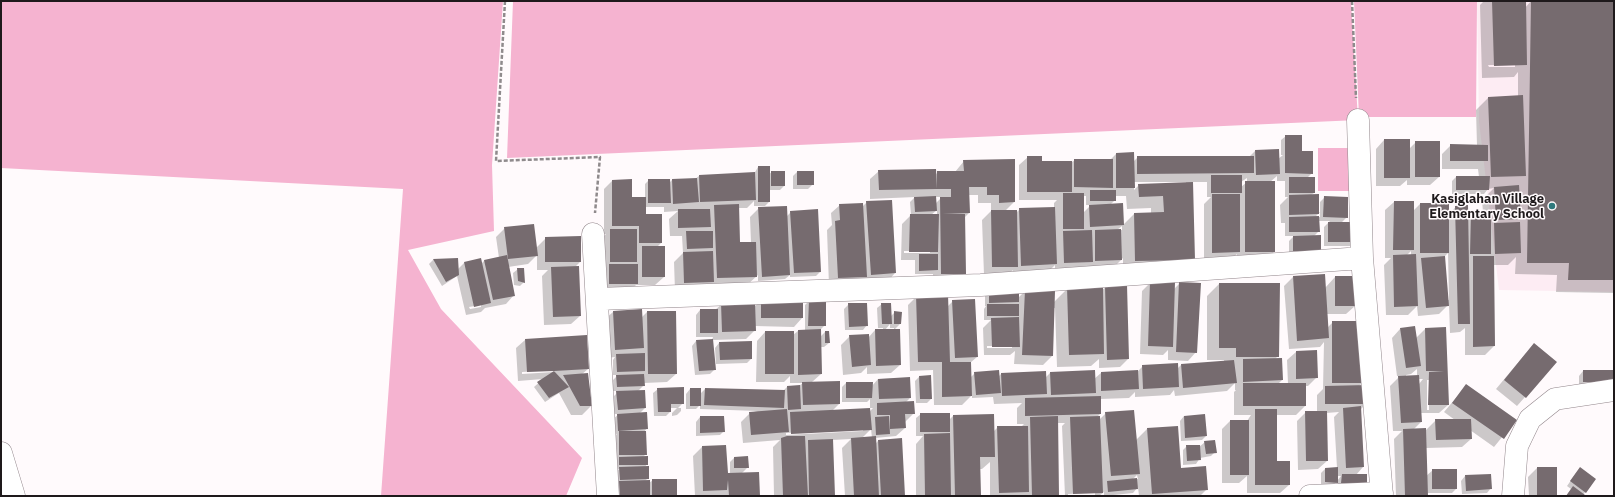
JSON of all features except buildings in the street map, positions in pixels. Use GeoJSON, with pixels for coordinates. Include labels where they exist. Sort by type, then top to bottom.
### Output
{"type":"FeatureCollection","features":[{"type":"Feature","properties":{"kind":"street"},"geometry":{"type":"LineString","coordinates":[[1310,496],[1382,494],[1362,258],[1358,120]]}},
{"type":"Feature","properties":{"kind":"street"},"geometry":{"type":"LineString","coordinates":[[593,234],[598,299],[608,496]]}},
{"type":"Feature","properties":{"kind":"street"},"geometry":{"type":"LineString","coordinates":[[598,299],[982,285],[1362,258]]}},
{"type":"Feature","properties":{"kind":"street"},"geometry":{"type":"LineString","coordinates":[[1513,496],[1517,446],[1530,419],[1555,400],[1614,390]]}},
{"type":"Feature","properties":{"kind":"street"},"geometry":{"type":"LineString","coordinates":[[1,453],[14,496]]}},
{"type":"Feature","properties":{"kind":"path"},"geometry":{"type":"LineString","coordinates":[[505,1],[496,161],[600,157],[593,234]]}},
{"type":"Feature","properties":{"kind":"path"},"geometry":{"type":"LineString","coordinates":[[1352,1],[1358,120]]}},
{"type":"Feature","properties":{"kind":"shaded area"},"geometry":{"type":"Polygon","coordinates":[[[1,1],[503,1],[492,165],[494,231],[408,250],[441,309],[582,458],[566,496],[381,496],[403,189],[1,168],[1,1]]]}},
{"type":"Feature","properties":{"kind":"shaded area"},"geometry":{"type":"Polygon","coordinates":[[[513,1],[1351,1],[1358,120],[507,158],[513,1]]]}},
{"type":"Feature","properties":{"kind":"shaded area"},"geometry":{"type":"Polygon","coordinates":[[[1354,1],[1477,1],[1476,117],[1359,117],[1354,1]]]}},
{"type":"Feature","properties":{"kind":"shaded area","name":"Kasiglahan Village Elementary School"},"geometry":{"type":"Polygon","coordinates":[[[1477,1],[1614,1],[1614,292],[1499,290],[1479,122],[1477,1]]]}},
{"type":"Feature","properties":{"kind":"shaded area"},"geometry":{"type":"Polygon","coordinates":[[[1318,148],[1352,148],[1352,191],[1318,191],[1318,148]]]}},
{"type":"Feature","properties":{"kind":"place","name":"Kasiglahan Village Elementary School"},"geometry":{"type":"Point","coordinates":[1552,206]}}]}
